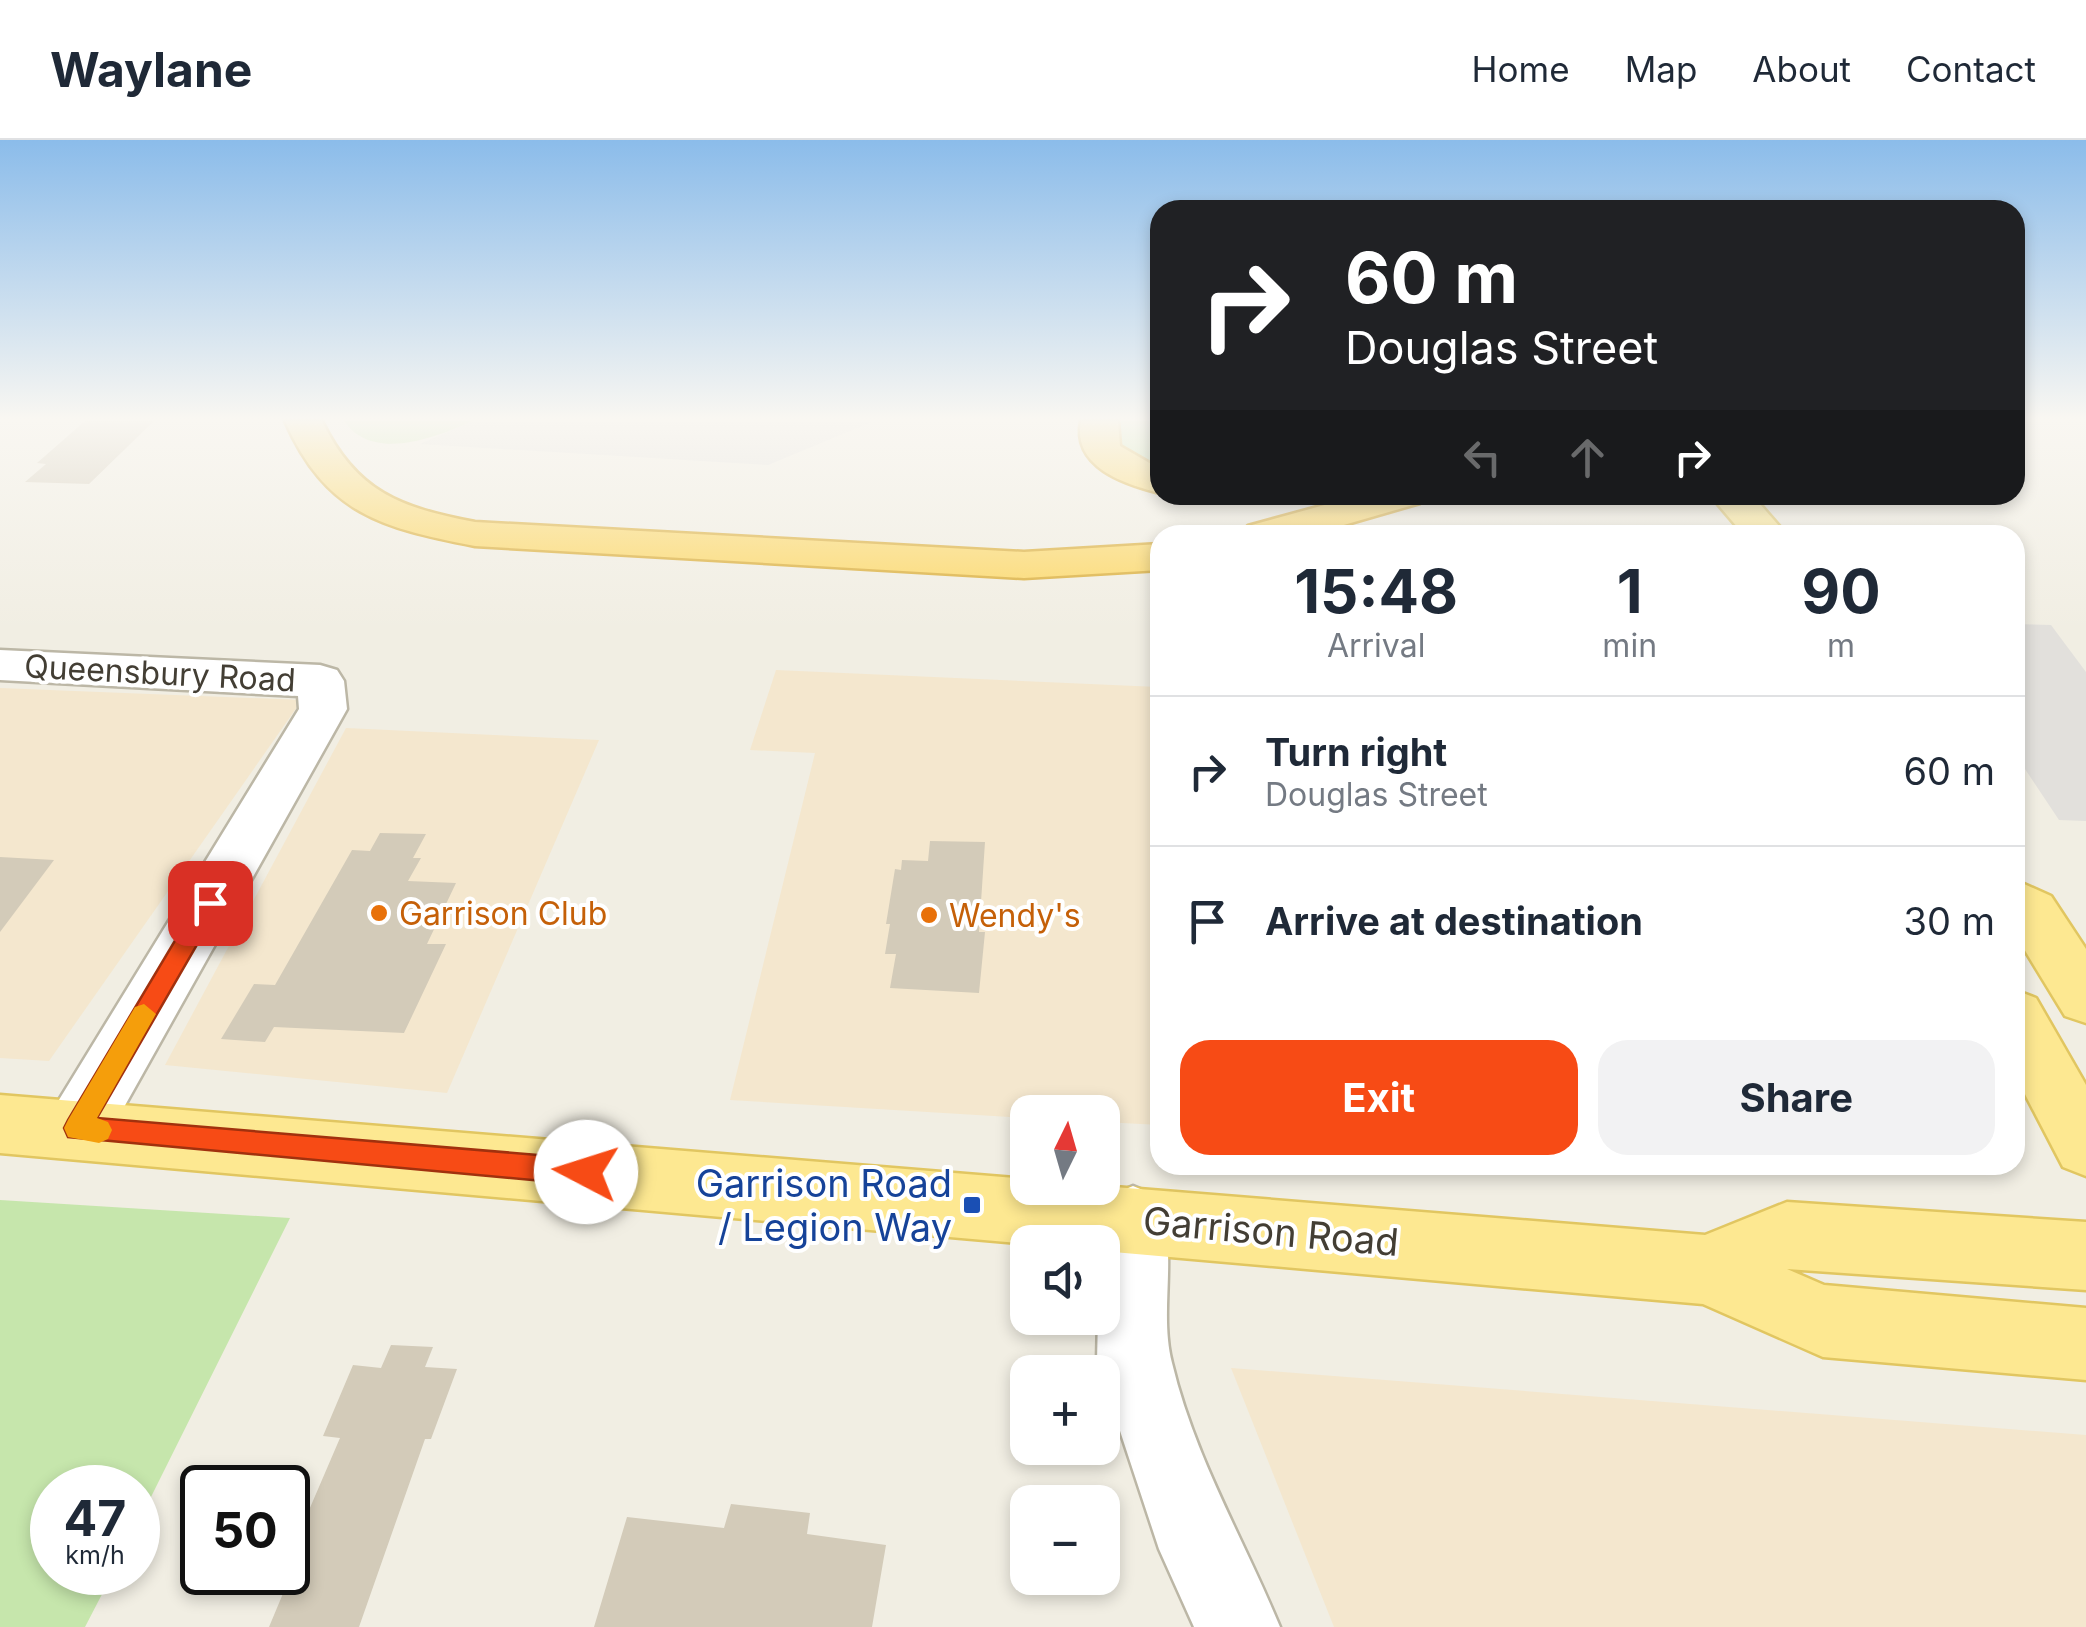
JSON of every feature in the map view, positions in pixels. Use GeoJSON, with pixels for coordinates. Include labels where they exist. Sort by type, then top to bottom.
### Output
{"type":"FeatureCollection","features":[{"type":"Feature","properties":{"kind":"highway"},"geometry":{"type":"LineString","coordinates":[[351,490],[414,522],[476,534],[1024,565],[1150,558]]}},
{"type":"Feature","properties":{"kind":"highway"},"geometry":{"type":"LineString","coordinates":[[1299,525],[1370,505]]}},
{"type":"Feature","properties":{"kind":"main road"},"geometry":{"type":"LineString","coordinates":[[1740,505],[1759,525]]}},
{"type":"Feature","properties":{"kind":"main road"},"geometry":{"type":"LineString","coordinates":[[2025,908],[2086,998]]}},
{"type":"Feature","properties":{"kind":"main road"},"geometry":{"type":"LineString","coordinates":[[2025,1034],[2086,1146]]}},
{"type":"Feature","properties":{"kind":"main road","name":"Garrison Road"},"geometry":{"type":"LineString","coordinates":[[0,1124],[1705,1270],[1823,1320],[2086,1344]]}},
{"type":"Feature","properties":{"kind":"main road","name":"Garrison Road"},"geometry":{"type":"LineString","coordinates":[[1705,1270],[1787,1234],[2086,1256]]}},
{"type":"Feature","properties":{"kind":"street","name":"Queensbury Road"},"geometry":{"type":"LineString","coordinates":[[0,665],[320,681],[323,710],[77,1128]]}},
{"type":"Feature","properties":{"kind":"street"},"geometry":{"type":"LineString","coordinates":[[1132,1219],[1134,1360],[1200,1550],[1238,1627]]}},
{"type":"Feature","properties":{"kind":"shaded area"},"geometry":{"type":"Polygon","coordinates":[[[2025,624],[2051,625],[2086,672],[2086,821],[2059,820],[2025,769],[2025,624]]]}},
{"type":"Feature","properties":{"kind":"shaded area"},"geometry":{"type":"Polygon","coordinates":[[[776,670],[1150,687],[1150,1124],[1120,1123],[1120,1095],[1010,1095],[1010,1117],[730,1100],[815,753],[750,750],[776,670]]]}},
{"type":"Feature","properties":{"kind":"shaded area"},"geometry":{"type":"Polygon","coordinates":[[[0,688],[302,700],[49,1061],[0,1058],[0,688]]]}},
{"type":"Feature","properties":{"kind":"shaded area"},"geometry":{"type":"Polygon","coordinates":[[[346,728],[599,740],[447,1093],[165,1065],[346,728]]]}},
{"type":"Feature","properties":{"kind":"shaded area"},"geometry":{"type":"Polygon","coordinates":[[[1231,1368],[2086,1435],[2086,1627],[1334,1627],[1231,1368]]]}},
{"type":"Feature","properties":{"kind":"green space"},"geometry":{"type":"Polygon","coordinates":[[[0,1200],[290,1218],[160,1479],[160,1465],[30,1465],[30,1595],[102,1595],[85,1627],[0,1627],[0,1200]]]}},
{"type":"Feature","properties":{"kind":"building","name":"Garrison Club"},"geometry":{"type":"Polygon","coordinates":[[[380,833],[426,834],[413,858],[421,858],[408,881],[456,883],[427,944],[446,944],[404,1033],[274,1027],[265,1042],[221,1039],[254,984],[275,985],[352,850],[370,851],[380,833]]]}},
{"type":"Feature","properties":{"kind":"building","name":"Wendy's"},"geometry":{"type":"Polygon","coordinates":[[[930,841],[985,842],[979,932],[985,932],[979,993],[890,988],[896,954],[885,954],[890,924],[886,924],[895,869],[901,870],[902,860],[928,861],[930,841]]]}},
{"type":"Feature","properties":{"kind":"building"},"geometry":{"type":"Polygon","coordinates":[[[0,857],[54,860],[0,932],[0,857]]]}},
{"type":"Feature","properties":{"kind":"building"},"geometry":{"type":"Polygon","coordinates":[[[391,1345],[433,1347],[425,1367],[457,1369],[431,1439],[425,1439],[359,1627],[269,1627],[282,1595],[310,1595],[310,1508],[340,1438],[323,1436],[353,1365],[381,1368],[391,1345]]]}},
{"type":"Feature","properties":{"kind":"building"},"geometry":{"type":"Polygon","coordinates":[[[731,1504],[810,1513],[807,1534],[886,1545],[872,1627],[594,1627],[627,1517],[724,1528],[731,1504]]]}},
{"type":"Feature","properties":{"kind":"slow traffic"},"geometry":{"type":"LineString","coordinates":[[99,1130],[77,1128],[144,1014]]}},
{"type":"Feature","properties":{"kind":"place","name":"Garrison Club"},"geometry":{"type":"Point","coordinates":[379,913]}},
{"type":"Feature","properties":{"kind":"place","name":"Wendy's"},"geometry":{"type":"Point","coordinates":[929,915]}},
{"type":"Feature","properties":{"kind":"place","name":"Garrison Road / Legion Way"},"geometry":{"type":"Point","coordinates":[972,1205]}},
{"type":"Feature","properties":{"kind":"route"},"geometry":{"type":"LineString","coordinates":[[210,903],[77,1128],[586,1172]]}}]}
